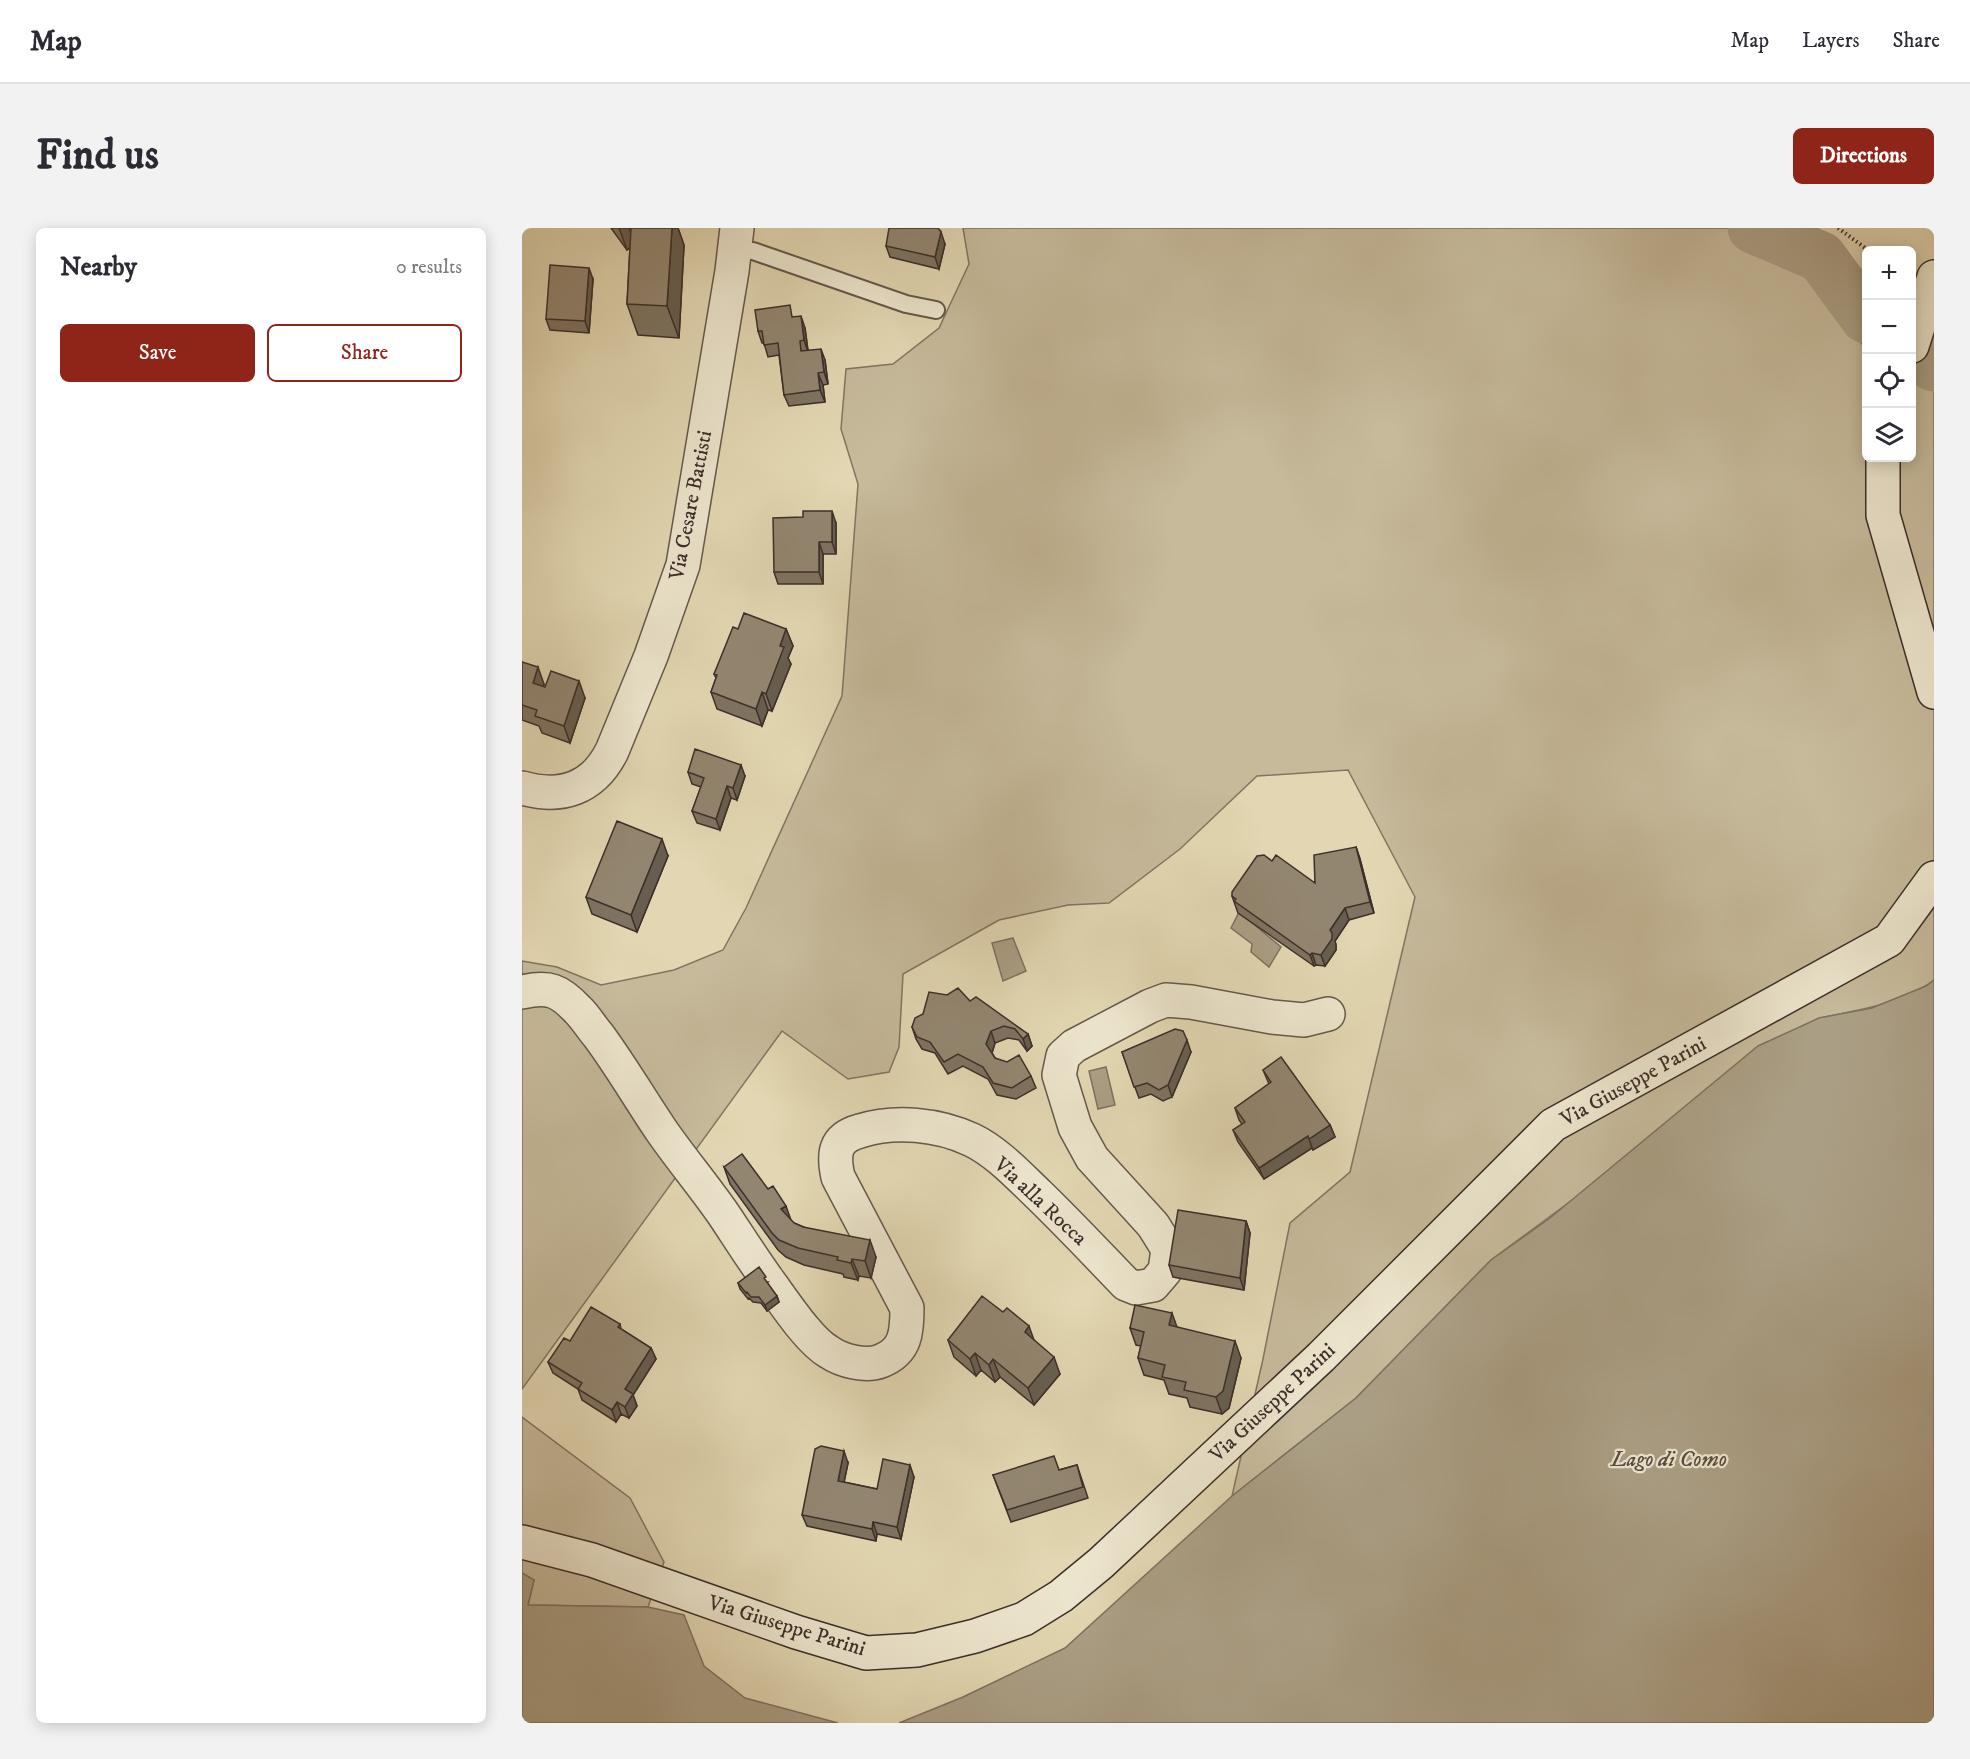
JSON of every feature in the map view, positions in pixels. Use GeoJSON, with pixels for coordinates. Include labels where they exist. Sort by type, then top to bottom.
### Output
{"type":"FeatureCollection","features":[{"type":"Feature","properties":{"kind":"street","name":"Via Cesare Battisti"},"geometry":{"type":"LineString","coordinates":[[522,788],[545,793],[561,792],[576,788],[594,777],[610,756],[637,691],[683,565],[736,239]]}},
{"type":"Feature","properties":{"kind":"street"},"geometry":{"type":"LineString","coordinates":[[1916,333],[1934,277]]}},
{"type":"Feature","properties":{"kind":"street"},"geometry":{"type":"LineString","coordinates":[[1883,462],[1883,515],[1934,693]]}},
{"type":"Feature","properties":{"kind":"street","name":"Via Giuseppe Parini"},"geometry":{"type":"LineString","coordinates":[[522,1542],[592,1560],[795,1632],[866,1653],[916,1650],[975,1636],[1024,1619],[1061,1596],[1101,1563],[1321,1357],[1552,1125],[1889,940],[1934,878]]}},
{"type":"Feature","properties":{"kind":"street","name":"Via alla Rocca"},"geometry":{"type":"LineString","coordinates":[[522,992],[538,988],[548,989],[561,994],[580,1011],[662,1131],[810,1335],[828,1352],[864,1364],[892,1356],[902,1343],[907,1328],[907,1308],[838,1177],[835,1162],[837,1147],[845,1136],[882,1125],[942,1129],[973,1141],[1010,1167],[1126,1284],[1136,1288],[1153,1285],[1165,1271],[1168,1249],[1154,1225],[1092,1158],[1075,1127],[1059,1075],[1063,1056],[1074,1046],[1166,1000],[1304,1020],[1329,1014]]}},
{"type":"Feature","properties":{"kind":"lane","name":"Via Cesare Battisti"},"geometry":{"type":"LineString","coordinates":[[736,239],[753,251],[906,304],[936,310]]}},
{"type":"Feature","properties":{"kind":"path"},"geometry":{"type":"LineString","coordinates":[[1838,228],[1863,246]]}},
{"type":"Feature","properties":{"kind":"shaded area"},"geometry":{"type":"Polygon","coordinates":[[[963,228],[1729,228],[1740,236],[1813,267],[1862,344],[1862,462],[1916,462],[1916,377],[1934,386],[1934,980],[1894,1000],[1819,1018],[1491,1260],[1356,1398],[1232,1496],[1263,1359],[1290,1223],[1350,1172],[1415,897],[1348,770],[1257,776],[1180,849],[1109,903],[1068,905],[999,920],[903,974],[899,1047],[889,1072],[848,1079],[782,1031],[522,1389],[522,961],[557,967],[601,985],[674,970],[723,950],[746,908],[842,696],[858,484],[841,429],[846,369],[893,364],[939,328],[969,264],[963,228]]]}},
{"type":"Feature","properties":{"kind":"shaded area"},"geometry":{"type":"Polygon","coordinates":[[[522,1417],[630,1498],[664,1562],[648,1607],[528,1605],[534,1580],[522,1573],[522,1417]]]}},
{"type":"Feature","properties":{"kind":"water"},"geometry":{"type":"Polygon","coordinates":[[[1239,912],[1281,947],[1269,967],[1251,952],[1252,944],[1231,928],[1239,912]]]}},
{"type":"Feature","properties":{"kind":"water"},"geometry":{"type":"Polygon","coordinates":[[[1013,938],[1026,971],[1003,981],[992,943],[1013,938]]]}},
{"type":"Feature","properties":{"kind":"water","name":"Lago di Como"},"geometry":{"type":"Polygon","coordinates":[[[1934,980],[1934,1723],[899,1723],[963,1697],[1065,1648],[1232,1496],[1356,1398],[1491,1260],[1550,1218],[1758,1046],[1819,1018],[1872,1008],[1926,986],[1934,980]]]}},
{"type":"Feature","properties":{"kind":"water"},"geometry":{"type":"Polygon","coordinates":[[[1106,1067],[1115,1105],[1098,1109],[1089,1071],[1106,1067]]]}},
{"type":"Feature","properties":{"kind":"water"},"geometry":{"type":"Polygon","coordinates":[[[522,1573],[534,1580],[528,1605],[648,1607],[684,1615],[704,1666],[745,1698],[838,1723],[522,1723],[522,1573]]]}},
{"type":"Feature","properties":{"kind":"building"},"geometry":{"type":"Polygon","coordinates":[[[631,228],[672,228],[667,306],[627,304],[631,228]]]}},
{"type":"Feature","properties":{"kind":"building"},"geometry":{"type":"Polygon","coordinates":[[[889,228],[938,228],[941,232],[935,257],[886,246],[889,228]]]}},
{"type":"Feature","properties":{"kind":"building"},"geometry":{"type":"Polygon","coordinates":[[[550,265],[589,268],[585,321],[546,319],[550,265]]]}},
{"type":"Feature","properties":{"kind":"building"},"geometry":{"type":"Polygon","coordinates":[[[790,305],[792,317],[801,316],[804,340],[800,341],[801,351],[821,349],[824,372],[818,373],[820,390],[784,395],[778,343],[764,345],[762,331],[758,331],[755,310],[790,305]]]}},
{"type":"Feature","properties":{"kind":"building"},"geometry":{"type":"Polygon","coordinates":[[[803,511],[832,511],[832,542],[819,542],[819,572],[774,572],[773,518],[803,517],[803,511]]]}},
{"type":"Feature","properties":{"kind":"building"},"geometry":{"type":"Polygon","coordinates":[[[744,613],[786,629],[780,646],[784,647],[766,694],[762,692],[756,709],[711,692],[717,675],[714,674],[733,627],[738,629],[744,613]]]}},
{"type":"Feature","properties":{"kind":"building"},"geometry":{"type":"Polygon","coordinates":[[[522,662],[538,667],[533,683],[545,687],[551,671],[579,681],[564,726],[535,716],[537,710],[522,705],[522,662]]]}},
{"type":"Feature","properties":{"kind":"building"},"geometry":{"type":"Polygon","coordinates":[[[695,749],[741,765],[733,788],[727,786],[716,819],[692,811],[704,778],[688,772],[695,749]]]}},
{"type":"Feature","properties":{"kind":"building"},"geometry":{"type":"Polygon","coordinates":[[[617,821],[662,839],[631,915],[586,897],[617,821]]]}},
{"type":"Feature","properties":{"kind":"building"},"geometry":{"type":"Polygon","coordinates":[[[1356,847],[1370,902],[1345,908],[1330,930],[1332,939],[1321,955],[1312,953],[1310,955],[1234,901],[1236,899],[1232,896],[1232,892],[1257,856],[1264,855],[1272,861],[1276,855],[1315,883],[1314,855],[1356,847]]]}},
{"type":"Feature","properties":{"kind":"building"},"geometry":{"type":"Polygon","coordinates":[[[958,988],[970,1001],[976,997],[1028,1034],[1023,1039],[1015,1029],[1004,1026],[991,1031],[986,1044],[995,1058],[1007,1062],[1019,1055],[1031,1076],[1012,1088],[993,1083],[983,1067],[958,1054],[944,1062],[930,1042],[917,1037],[912,1027],[915,1018],[923,1014],[929,992],[947,995],[958,988]]]}},
{"type":"Feature","properties":{"kind":"building"},"geometry":{"type":"Polygon","coordinates":[[[1175,1029],[1183,1031],[1187,1040],[1168,1085],[1159,1090],[1147,1083],[1134,1087],[1122,1052],[1175,1029]]]}},
{"type":"Feature","properties":{"kind":"building"},"geometry":{"type":"Polygon","coordinates":[[[1281,1057],[1330,1125],[1309,1139],[1308,1136],[1259,1168],[1233,1130],[1245,1122],[1235,1108],[1271,1082],[1263,1070],[1281,1057]]]}},
{"type":"Feature","properties":{"kind":"building"},"geometry":{"type":"Polygon","coordinates":[[[742,1154],[768,1189],[773,1186],[786,1206],[781,1209],[794,1223],[803,1227],[870,1240],[865,1261],[852,1259],[851,1263],[837,1260],[838,1257],[798,1248],[779,1240],[724,1167],[742,1154]]]}},
{"type":"Feature","properties":{"kind":"building"},"geometry":{"type":"Polygon","coordinates":[[[1178,1210],[1246,1221],[1240,1278],[1169,1265],[1178,1210]]]}},
{"type":"Feature","properties":{"kind":"building"},"geometry":{"type":"Polygon","coordinates":[[[759,1267],[777,1296],[765,1305],[759,1297],[751,1297],[746,1293],[738,1283],[759,1267]]]}},
{"type":"Feature","properties":{"kind":"building"},"geometry":{"type":"Polygon","coordinates":[[[982,1296],[1003,1312],[1007,1308],[1029,1326],[1025,1332],[1054,1357],[1028,1388],[993,1359],[989,1365],[975,1353],[970,1359],[948,1340],[982,1296]]]}},
{"type":"Feature","properties":{"kind":"building"},"geometry":{"type":"Polygon","coordinates":[[[1135,1305],[1172,1313],[1169,1325],[1235,1341],[1223,1391],[1216,1397],[1184,1390],[1186,1382],[1162,1377],[1165,1365],[1138,1358],[1144,1332],[1130,1328],[1135,1305]]]}},
{"type":"Feature","properties":{"kind":"building"},"geometry":{"type":"Polygon","coordinates":[[[591,1307],[620,1324],[618,1327],[651,1348],[625,1389],[633,1394],[625,1407],[617,1402],[612,1410],[578,1389],[582,1383],[548,1362],[564,1338],[570,1341],[591,1307]]]}},
{"type":"Feature","properties":{"kind":"building"},"geometry":{"type":"Polygon","coordinates":[[[821,1446],[844,1451],[838,1481],[877,1489],[883,1459],[910,1465],[897,1527],[873,1522],[872,1529],[802,1515],[815,1449],[821,1446]]]}},
{"type":"Feature","properties":{"kind":"building"},"geometry":{"type":"Polygon","coordinates":[[[1054,1456],[1059,1470],[1077,1465],[1083,1487],[1007,1510],[993,1475],[1054,1456]]]}},
{"type":"Feature","properties":{"kind":"waterway"},"geometry":{"type":"LineString","coordinates":[[1753,228],[1821,257],[1862,313]]}},
{"type":"Feature","properties":{"kind":"waterway"},"geometry":{"type":"LineString","coordinates":[[1916,356],[1934,366]]}}]}
